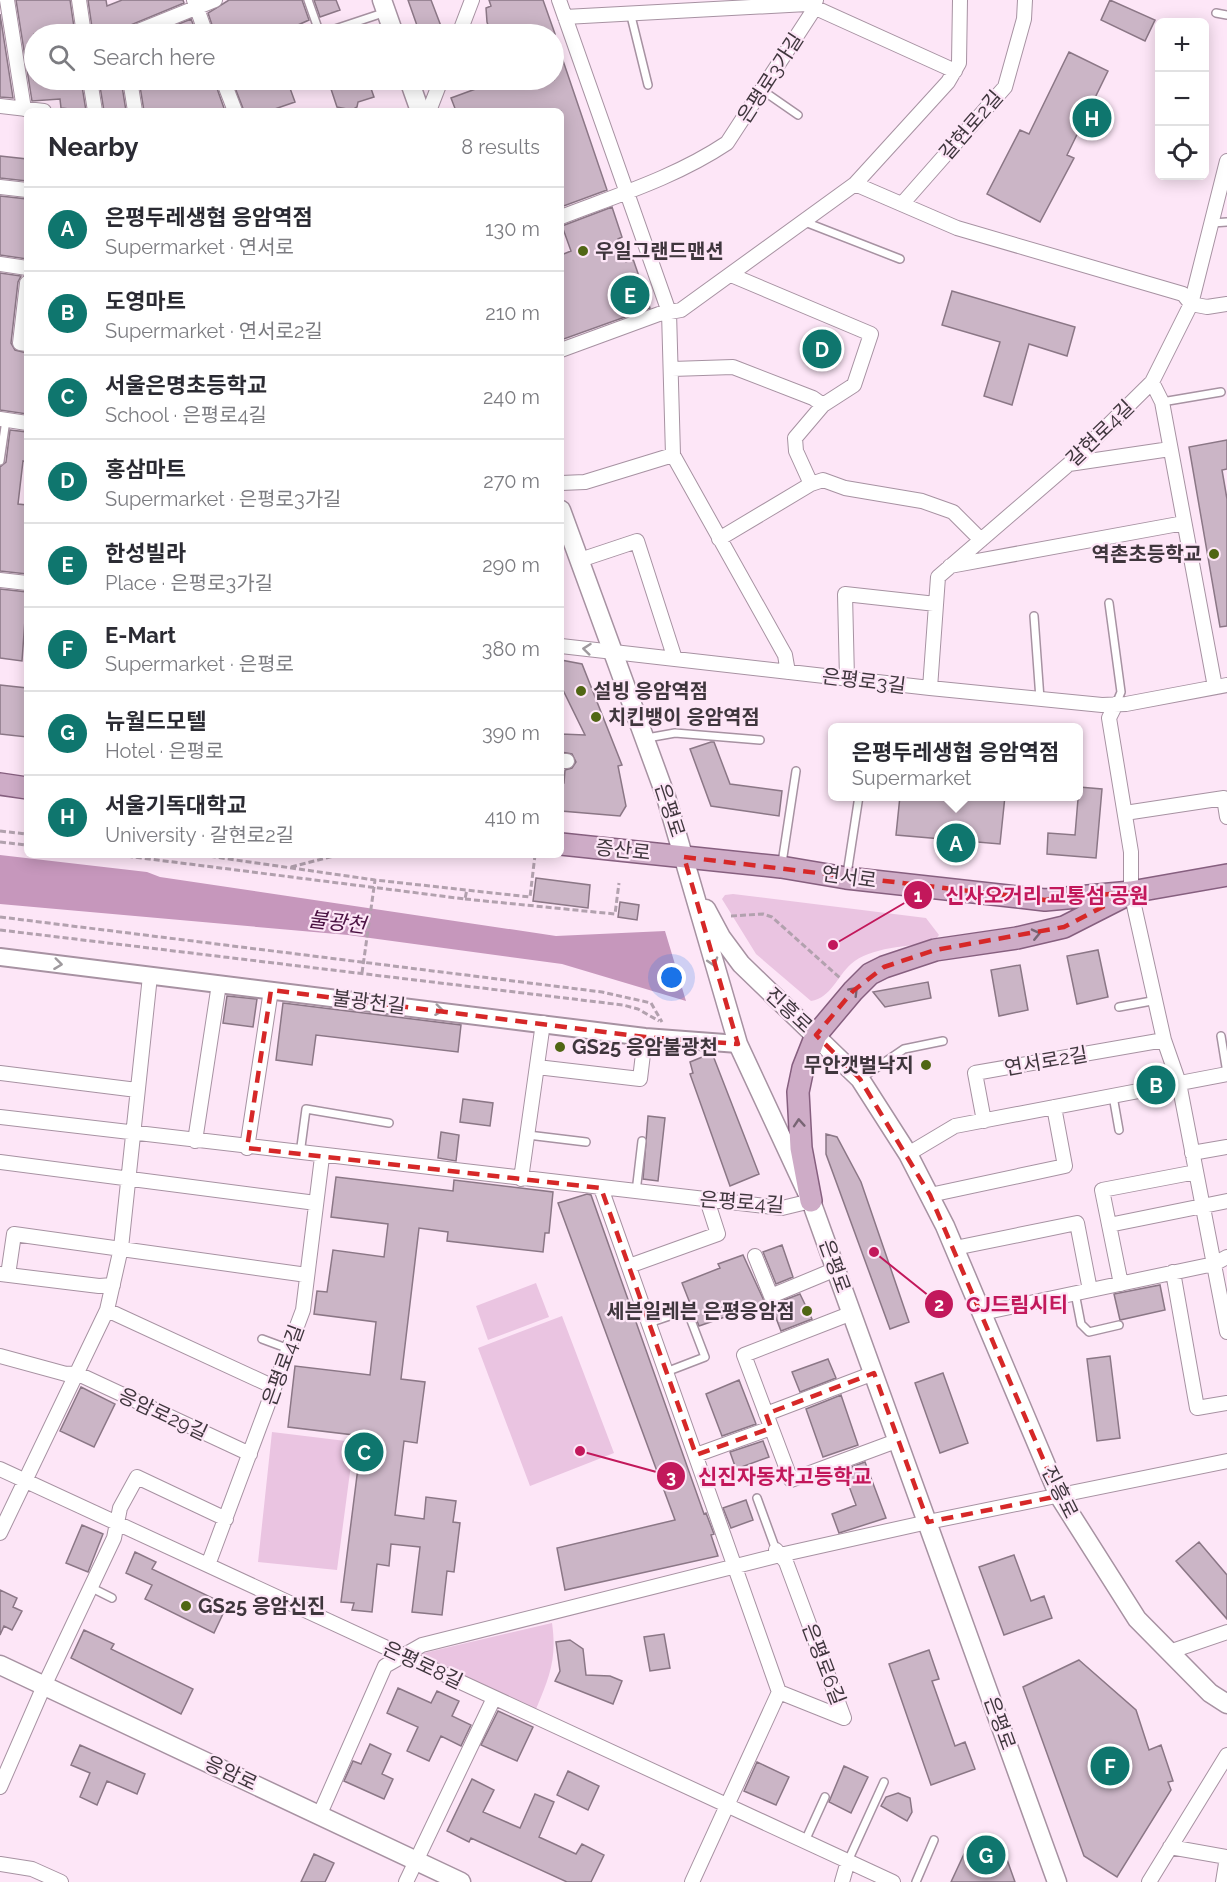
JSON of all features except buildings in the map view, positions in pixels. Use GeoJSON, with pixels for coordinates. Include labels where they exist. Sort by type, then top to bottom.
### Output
{"type":"FeatureCollection","features":[{"type":"Feature","properties":{"kind":"main road"},"geometry":{"type":"LineString","coordinates":[[384,6],[390,24]]}},
{"type":"Feature","properties":{"kind":"main road"},"geometry":{"type":"LineString","coordinates":[[413,90],[419,108]]}},
{"type":"Feature","properties":{"kind":"main road","name":"은평로"},"geometry":{"type":"LineString","coordinates":[[564,518],[645,739],[684,857],[738,1044],[811,1201],[1057,1882]]}},
{"type":"Feature","properties":{"kind":"main road"},"geometry":{"type":"LineString","coordinates":[[0,784],[24,788]]}},
{"type":"Feature","properties":{"kind":"main road","name":"증산로"},"geometry":{"type":"LineString","coordinates":[[564,844],[684,857]]}},
{"type":"Feature","properties":{"kind":"main road","name":"연서로"},"geometry":{"type":"LineString","coordinates":[[684,857],[1045,900],[1131,892],[1227,875]]}},
{"type":"Feature","properties":{"kind":"main road","name":"진흥로"},"geometry":{"type":"LineString","coordinates":[[684,857],[714,926],[734,955],[860,1079],[908,1154],[955,1248],[1059,1496],[1137,1619],[1210,1693],[1227,1704]]}},
{"type":"Feature","properties":{"kind":"main road"},"geometry":{"type":"LineString","coordinates":[[811,1201],[801,1148],[798,1092],[803,1068],[816,1035],[870,974],[935,950],[1017,938],[1064,927],[1131,892]]}},
{"type":"Feature","properties":{"kind":"main road","name":"응암로"},"geometry":{"type":"LineString","coordinates":[[0,1665],[416,1863],[461,1882]]}},
{"type":"Feature","properties":{"kind":"street"},"geometry":{"type":"LineString","coordinates":[[0,106],[24,109],[7,0]]}},
{"type":"Feature","properties":{"kind":"street"},"geometry":{"type":"LineString","coordinates":[[79,0],[83,24]]}},
{"type":"Feature","properties":{"kind":"street"},"geometry":{"type":"LineString","coordinates":[[152,24],[195,4],[215,0]]}},
{"type":"Feature","properties":{"kind":"street"},"geometry":{"type":"LineString","coordinates":[[463,24],[472,0]]}},
{"type":"Feature","properties":{"kind":"street"},"geometry":{"type":"LineString","coordinates":[[559,0],[669,312],[673,455],[785,656],[788,672]]}},
{"type":"Feature","properties":{"kind":"street"},"geometry":{"type":"LineString","coordinates":[[564,349],[669,312],[681,310],[855,184],[948,82],[955,71],[959,63],[960,0]]}},
{"type":"Feature","properties":{"kind":"street","name":"갈현로2길"},"geometry":{"type":"LineString","coordinates":[[902,204],[1005,87],[1024,20],[1025,0]]}},
{"type":"Feature","properties":{"kind":"street"},"geometry":{"type":"LineString","coordinates":[[815,3],[824,14],[955,71]]}},
{"type":"Feature","properties":{"kind":"street","name":"은평로3가길"},"geometry":{"type":"LineString","coordinates":[[565,17],[692,5],[815,3]]}},
{"type":"Feature","properties":{"kind":"street","name":"은평로3가길"},"geometry":{"type":"LineString","coordinates":[[564,216],[627,193],[708,156],[727,143],[815,3]]}},
{"type":"Feature","properties":{"kind":"street"},"geometry":{"type":"LineString","coordinates":[[195,4],[202,24]]}},
{"type":"Feature","properties":{"kind":"street"},"geometry":{"type":"LineString","coordinates":[[92,90],[95,108]]}},
{"type":"Feature","properties":{"kind":"street"},"geometry":{"type":"LineString","coordinates":[[132,90],[135,108]]}},
{"type":"Feature","properties":{"kind":"street"},"geometry":{"type":"LineString","coordinates":[[227,90],[234,108]]}},
{"type":"Feature","properties":{"kind":"street"},"geometry":{"type":"LineString","coordinates":[[430,108],[437,90]]}},
{"type":"Feature","properties":{"kind":"street"},"geometry":{"type":"LineString","coordinates":[[1210,223],[1227,161]]}},
{"type":"Feature","properties":{"kind":"street"},"geometry":{"type":"LineString","coordinates":[[855,184],[957,228],[1183,294],[1191,304],[1207,307],[1227,304]]}},
{"type":"Feature","properties":{"kind":"street"},"geometry":{"type":"LineString","coordinates":[[0,187],[24,190]]}},
{"type":"Feature","properties":{"kind":"street","name":"갈현로4길"},"geometry":{"type":"LineString","coordinates":[[930,688],[938,577],[1069,464],[1152,382],[1191,304],[1210,223]]}},
{"type":"Feature","properties":{"kind":"street"},"geometry":{"type":"LineString","coordinates":[[0,264],[24,268]]}},
{"type":"Feature","properties":{"kind":"street"},"geometry":{"type":"LineString","coordinates":[[730,275],[871,334],[854,385],[823,405],[795,438],[796,451],[811,484]]}},
{"type":"Feature","properties":{"kind":"street"},"geometry":{"type":"LineString","coordinates":[[24,309],[20,343],[24,344]]}},
{"type":"Feature","properties":{"kind":"street"},"geometry":{"type":"LineString","coordinates":[[672,369],[733,367],[813,398],[823,405]]}},
{"type":"Feature","properties":{"kind":"street"},"geometry":{"type":"LineString","coordinates":[[1152,382],[1162,402],[1184,523],[1221,686]]}},
{"type":"Feature","properties":{"kind":"street"},"geometry":{"type":"LineString","coordinates":[[3,420],[24,423]]}},
{"type":"Feature","properties":{"kind":"street"},"geometry":{"type":"LineString","coordinates":[[1069,464],[1170,449]]}},
{"type":"Feature","properties":{"kind":"street"},"geometry":{"type":"LineString","coordinates":[[564,483],[585,482],[673,455]]}},
{"type":"Feature","properties":{"kind":"street"},"geometry":{"type":"LineString","coordinates":[[719,539],[811,484],[823,480],[845,488],[922,501],[953,512],[981,540]]}},
{"type":"Feature","properties":{"kind":"street"},"geometry":{"type":"LineString","coordinates":[[949,567],[1184,523]]}},
{"type":"Feature","properties":{"kind":"street"},"geometry":{"type":"LineString","coordinates":[[580,560],[637,541],[675,659]]}},
{"type":"Feature","properties":{"kind":"street"},"geometry":{"type":"LineString","coordinates":[[0,580],[24,583]]}},
{"type":"Feature","properties":{"kind":"street"},"geometry":{"type":"LineString","coordinates":[[847,679],[844,594],[936,604]]}},
{"type":"Feature","properties":{"kind":"street"},"geometry":{"type":"LineString","coordinates":[[564,646],[613,651]]}},
{"type":"Feature","properties":{"kind":"street","name":"은평로3길"},"geometry":{"type":"LineString","coordinates":[[613,651],[930,688],[1116,704],[1221,686]]}},
{"type":"Feature","properties":{"kind":"street"},"geometry":{"type":"LineString","coordinates":[[1116,704],[1109,718],[1131,852],[1131,892],[1157,1000],[1164,1040],[1179,1083],[1227,1327]]}},
{"type":"Feature","properties":{"kind":"street"},"geometry":{"type":"LineString","coordinates":[[1125,813],[1224,798],[1227,817]]}},
{"type":"Feature","properties":{"kind":"street","name":"불광천길"},"geometry":{"type":"LineString","coordinates":[[0,957],[645,1037],[738,1044]]}},
{"type":"Feature","properties":{"kind":"street"},"geometry":{"type":"LineString","coordinates":[[0,1533],[107,1310],[120,1248],[150,976]]}},
{"type":"Feature","properties":{"kind":"street"},"geometry":{"type":"LineString","coordinates":[[195,1142],[219,984]]}},
{"type":"Feature","properties":{"kind":"street"},"geometry":{"type":"LineString","coordinates":[[247,1148],[271,990]]}},
{"type":"Feature","properties":{"kind":"street"},"geometry":{"type":"LineString","coordinates":[[521,1179],[543,1023]]}},
{"type":"Feature","properties":{"kind":"street"},"geometry":{"type":"LineString","coordinates":[[537,1067],[640,1079],[645,1037]]}},
{"type":"Feature","properties":{"kind":"street","name":"연서로2길"},"geometry":{"type":"LineString","coordinates":[[984,1121],[975,1073],[1164,1040]]}},
{"type":"Feature","properties":{"kind":"street"},"geometry":{"type":"LineString","coordinates":[[0,1073],[137,1090]]}},
{"type":"Feature","properties":{"kind":"street"},"geometry":{"type":"LineString","coordinates":[[908,1154],[955,1126],[1227,1074]]}},
{"type":"Feature","properties":{"kind":"street"},"geometry":{"type":"LineString","coordinates":[[930,1195],[1065,1166],[1054,1107]]}},
{"type":"Feature","properties":{"kind":"street","name":"은평로4길"},"geometry":{"type":"LineString","coordinates":[[0,1117],[322,1157],[782,1208],[811,1201]]}},
{"type":"Feature","properties":{"kind":"street"},"geometry":{"type":"LineString","coordinates":[[1192,1154],[1227,1147]]}},
{"type":"Feature","properties":{"kind":"street","name":"은평로4길"},"geometry":{"type":"LineString","coordinates":[[208,1565],[303,1310],[322,1157]]}},
{"type":"Feature","properties":{"kind":"street"},"geometry":{"type":"LineString","coordinates":[[0,1162],[316,1203]]}},
{"type":"Feature","properties":{"kind":"street"},"geometry":{"type":"LineString","coordinates":[[1121,1284],[1102,1190],[1196,1172]]}},
{"type":"Feature","properties":{"kind":"street"},"geometry":{"type":"LineString","coordinates":[[602,1188],[778,1692],[692,1882]]}},
{"type":"Feature","properties":{"kind":"street"},"geometry":{"type":"LineString","coordinates":[[629,1266],[718,1234],[707,1200]]}},
{"type":"Feature","properties":{"kind":"street"},"geometry":{"type":"LineString","coordinates":[[1109,1226],[1227,1201]]}},
{"type":"Feature","properties":{"kind":"street"},"geometry":{"type":"LineString","coordinates":[[955,1248],[1077,1223],[1090,1290]]}},
{"type":"Feature","properties":{"kind":"street"},"geometry":{"type":"LineString","coordinates":[[113,1285],[99,1286],[4,1274],[14,1234],[307,1275]]}},
{"type":"Feature","properties":{"kind":"street"},"geometry":{"type":"LineString","coordinates":[[755,1256],[771,1296],[836,1269]]}},
{"type":"Feature","properties":{"kind":"street"},"geometry":{"type":"LineString","coordinates":[[982,1313],[1214,1264],[1227,1257]]}},
{"type":"Feature","properties":{"kind":"street"},"geometry":{"type":"LineString","coordinates":[[1173,1272],[1197,1408],[1227,1403]]}},
{"type":"Feature","properties":{"kind":"street"},"geometry":{"type":"LineString","coordinates":[[107,1310],[274,1387]]}},
{"type":"Feature","properties":{"kind":"street"},"geometry":{"type":"LineString","coordinates":[[852,1313],[744,1355],[791,1480],[898,1440]]}},
{"type":"Feature","properties":{"kind":"street","name":"응암로29길"},"geometry":{"type":"LineString","coordinates":[[0,1356],[66,1374],[76,1373],[250,1454]]}},
{"type":"Feature","properties":{"kind":"street"},"geometry":{"type":"LineString","coordinates":[[766,1414],[874,1373]]}},
{"type":"Feature","properties":{"kind":"street"},"geometry":{"type":"LineString","coordinates":[[696,1455],[771,1428]]}},
{"type":"Feature","properties":{"kind":"street"},"geometry":{"type":"LineString","coordinates":[[319,1816],[385,1666],[422,1645],[778,1552],[1227,1461]]}},
{"type":"Feature","properties":{"kind":"street","name":"은평로8길"},"geometry":{"type":"LineString","coordinates":[[0,1469],[893,1882]]}},
{"type":"Feature","properties":{"kind":"street"},"geometry":{"type":"LineString","coordinates":[[0,1788],[44,1686],[114,1538],[120,1508],[137,1477],[226,1519]]}},
{"type":"Feature","properties":{"kind":"street","name":"은평로6길"},"geometry":{"type":"LineString","coordinates":[[778,1552],[786,1562],[844,1718],[778,1692]]}},
{"type":"Feature","properties":{"kind":"street"},"geometry":{"type":"LineString","coordinates":[[1169,1652],[1227,1632]]}},
{"type":"Feature","properties":{"kind":"street"},"geometry":{"type":"LineString","coordinates":[[406,1882],[494,1698]]}},
{"type":"Feature","properties":{"kind":"street"},"geometry":{"type":"LineString","coordinates":[[1149,1882],[1227,1755]]}},
{"type":"Feature","properties":{"kind":"street"},"geometry":{"type":"LineString","coordinates":[[1170,1846],[1227,1857],[1223,1882]]}},
{"type":"Feature","properties":{"kind":"street"},"geometry":{"type":"LineString","coordinates":[[842,1882],[848,1861]]}},
{"type":"Feature","properties":{"kind":"street"},"geometry":{"type":"LineString","coordinates":[[0,1864],[33,1869],[61,1882]]}},
{"type":"Feature","properties":{"kind":"lane"},"geometry":{"type":"LineString","coordinates":[[308,0],[316,24]]}},
{"type":"Feature","properties":{"kind":"lane"},"geometry":{"type":"LineString","coordinates":[[343,24],[384,6]]}},
{"type":"Feature","properties":{"kind":"lane"},"geometry":{"type":"LineString","coordinates":[[630,12],[648,85]]}},
{"type":"Feature","properties":{"kind":"lane"},"geometry":{"type":"LineString","coordinates":[[1216,13],[1227,15]]}},
{"type":"Feature","properties":{"kind":"lane"},"geometry":{"type":"LineString","coordinates":[[762,90],[798,115]]}},
{"type":"Feature","properties":{"kind":"lane"},"geometry":{"type":"LineString","coordinates":[[805,222],[900,260]]}},
{"type":"Feature","properties":{"kind":"lane"},"geometry":{"type":"LineString","coordinates":[[1210,223],[1227,222]]}},
{"type":"Feature","properties":{"kind":"lane"},"geometry":{"type":"LineString","coordinates":[[1162,402],[1221,392]]}},
{"type":"Feature","properties":{"kind":"lane"},"geometry":{"type":"LineString","coordinates":[[0,461],[3,420]]}},
{"type":"Feature","properties":{"kind":"lane"},"geometry":{"type":"LineString","coordinates":[[1109,603],[1121,692],[1116,704]]}},
{"type":"Feature","properties":{"kind":"lane"},"geometry":{"type":"LineString","coordinates":[[1034,616],[1040,699]]}},
{"type":"Feature","properties":{"kind":"lane"},"geometry":{"type":"LineString","coordinates":[[645,739],[675,733],[760,740]]}},
{"type":"Feature","properties":{"kind":"lane"},"geometry":{"type":"LineString","coordinates":[[781,867],[796,771]]}},
{"type":"Feature","properties":{"kind":"lane"},"geometry":{"type":"LineString","coordinates":[[846,878],[858,801]]}},
{"type":"Feature","properties":{"kind":"lane"},"geometry":{"type":"LineString","coordinates":[[1119,1007],[1157,1000]]}},
{"type":"Feature","properties":{"kind":"lane"},"geometry":{"type":"LineString","coordinates":[[1221,1036],[1227,1074]]}},
{"type":"Feature","properties":{"kind":"lane"},"geometry":{"type":"LineString","coordinates":[[860,1079],[904,1049],[943,1041]]}},
{"type":"Feature","properties":{"kind":"lane"},"geometry":{"type":"LineString","coordinates":[[1113,1096],[1119,1130]]}},
{"type":"Feature","properties":{"kind":"lane"},"geometry":{"type":"LineString","coordinates":[[300,1154],[306,1109],[389,1123]]}},
{"type":"Feature","properties":{"kind":"lane"},"geometry":{"type":"LineString","coordinates":[[528,1135],[586,1142]]}},
{"type":"Feature","properties":{"kind":"lane"},"geometry":{"type":"LineString","coordinates":[[636,1192],[642,1141]]}},
{"type":"Feature","properties":{"kind":"lane"},"geometry":{"type":"LineString","coordinates":[[1075,1293],[1081,1324],[1089,1332],[1119,1325]]}},
{"type":"Feature","properties":{"kind":"lane"},"geometry":{"type":"LineString","coordinates":[[649,1323],[687,1310],[705,1357],[666,1372]]}},
{"type":"Feature","properties":{"kind":"lane"},"geometry":{"type":"LineString","coordinates":[[262,1339],[289,1348]]}},
{"type":"Feature","properties":{"kind":"lane"},"geometry":{"type":"LineString","coordinates":[[757,1498],[778,1552]]}},
{"type":"Feature","properties":{"kind":"lane"},"geometry":{"type":"LineString","coordinates":[[90,1587],[112,1598]]}},
{"type":"Feature","properties":{"kind":"lane"},"geometry":{"type":"LineString","coordinates":[[848,1861],[884,1782]]}},
{"type":"Feature","properties":{"kind":"lane"},"geometry":{"type":"LineString","coordinates":[[805,1841],[825,1797]]}},
{"type":"Feature","properties":{"kind":"lane"},"geometry":{"type":"LineString","coordinates":[[915,1882],[934,1840]]}},
{"type":"Feature","properties":{"kind":"path"},"geometry":{"type":"LineString","coordinates":[[0,831],[24,834]]}},
{"type":"Feature","properties":{"kind":"path"},"geometry":{"type":"LineString","coordinates":[[0,842],[24,845]]}},
{"type":"Feature","properties":{"kind":"path"},"geometry":{"type":"LineString","coordinates":[[142,858],[465,899],[615,914],[619,883]]}},
{"type":"Feature","properties":{"kind":"path"},"geometry":{"type":"LineString","coordinates":[[223,858],[375,880],[530,897],[535,858]]}},
{"type":"Feature","properties":{"kind":"path"},"geometry":{"type":"LineString","coordinates":[[289,867],[326,858]]}},
{"type":"Feature","properties":{"kind":"path"},"geometry":{"type":"LineString","coordinates":[[288,876],[289,867]]}},
{"type":"Feature","properties":{"kind":"path"},"geometry":{"type":"LineString","coordinates":[[362,973],[375,880]]}},
{"type":"Feature","properties":{"kind":"path"},"geometry":{"type":"LineString","coordinates":[[465,899],[467,889]]}},
{"type":"Feature","properties":{"kind":"path"},"geometry":{"type":"LineString","coordinates":[[730,916],[763,914],[772,916],[839,978],[855,989]]}},
{"type":"Feature","properties":{"kind":"path"},"geometry":{"type":"LineString","coordinates":[[0,917],[364,961],[637,998],[651,1003],[662,1022],[623,1005],[501,993],[362,973],[0,930]]}},
{"type":"Feature","properties":{"kind":"highlighted area"},"geometry":{"type":"Polygon","coordinates":[[[684,857],[1045,900],[1131,892],[1064,927],[935,950],[884,967],[853,991],[816,1035],[860,1079],[930,1195],[1059,1496],[928,1522],[874,1373],[766,1414],[771,1428],[696,1455],[601,1188],[247,1148],[271,990],[645,1037],[738,1044],[684,857]]]}},
{"type":"Feature","properties":{"kind":"shaded area"},"geometry":{"type":"Polygon","coordinates":[[[733,894],[926,918],[939,935],[933,943],[890,948],[859,958],[846,969],[824,996],[811,1001],[756,954],[722,899],[725,895],[733,894]]]}},
{"type":"Feature","properties":{"kind":"shaded area"},"geometry":{"type":"Polygon","coordinates":[[[536,1283],[549,1317],[488,1340],[476,1306],[536,1283]]]}},
{"type":"Feature","properties":{"kind":"shaded area"},"geometry":{"type":"Polygon","coordinates":[[[562,1316],[614,1453],[530,1486],[478,1348],[562,1316]]]}},
{"type":"Feature","properties":{"kind":"shaded area"},"geometry":{"type":"Polygon","coordinates":[[[272,1432],[354,1442],[337,1570],[258,1562],[272,1432]]]}},
{"type":"Feature","properties":{"kind":"shaded area"},"geometry":{"type":"Polygon","coordinates":[[[552,1623],[553,1657],[536,1709],[419,1658],[424,1653],[552,1623]]]}},
{"type":"Feature","properties":{"kind":"water","name":"불광천"},"geometry":{"type":"Polygon","coordinates":[[[0,855],[147,872],[160,877],[556,936],[665,931],[686,1001],[562,964],[348,935],[0,904],[0,855]]]}},
{"type":"Feature","properties":{"kind":"place","name":"서울기독대학교"},"geometry":{"type":"Point","coordinates":[1092,118]}},
{"type":"Feature","properties":{"kind":"place","name":"우일그랜드맨션"},"geometry":{"type":"Point","coordinates":[583,251]}},
{"type":"Feature","properties":{"kind":"place","name":"한성빌라"},"geometry":{"type":"Point","coordinates":[630,295]}},
{"type":"Feature","properties":{"kind":"place","name":"홍삼마트"},"geometry":{"type":"Point","coordinates":[822,349]}},
{"type":"Feature","properties":{"kind":"place","name":"역촌초등학교"},"geometry":{"type":"Point","coordinates":[1214,554]}},
{"type":"Feature","properties":{"kind":"place","name":"설빙 응암역점"},"geometry":{"type":"Point","coordinates":[581,691]}},
{"type":"Feature","properties":{"kind":"place","name":"치킨뱅이 응암역점"},"geometry":{"type":"Point","coordinates":[596,717]}},
{"type":"Feature","properties":{"kind":"place","name":"은평두레생협 응암역점"},"geometry":{"type":"Point","coordinates":[956,843]}},
{"type":"Feature","properties":{"kind":"place","name":"신사오거리 교통섬 공원"},"geometry":{"type":"Point","coordinates":[833,945]}},
{"type":"Feature","properties":{"kind":"place","name":"GS25 응암불광천"},"geometry":{"type":"Point","coordinates":[560,1047]}},
{"type":"Feature","properties":{"kind":"place","name":"무안갯벌낙지"},"geometry":{"type":"Point","coordinates":[926,1065]}},
{"type":"Feature","properties":{"kind":"place","name":"도영마트"},"geometry":{"type":"Point","coordinates":[1156,1085]}},
{"type":"Feature","properties":{"kind":"place","name":"CJ드림시티"},"geometry":{"type":"Point","coordinates":[874,1252]}},
{"type":"Feature","properties":{"kind":"place","name":"세븐일레븐 은평응암점"},"geometry":{"type":"Point","coordinates":[807,1311]}},
{"type":"Feature","properties":{"kind":"place","name":"신진자동차고등학교"},"geometry":{"type":"Point","coordinates":[580,1451]}},
{"type":"Feature","properties":{"kind":"place","name":"서울은명초등학교"},"geometry":{"type":"Point","coordinates":[364,1452]}},
{"type":"Feature","properties":{"kind":"place","name":"GS25 응암신진"},"geometry":{"type":"Point","coordinates":[186,1606]}},
{"type":"Feature","properties":{"kind":"place","name":"E-Mart"},"geometry":{"type":"Point","coordinates":[1110,1766]}},
{"type":"Feature","properties":{"kind":"place","name":"뉴월드모텔"},"geometry":{"type":"Point","coordinates":[986,1855]}}]}
